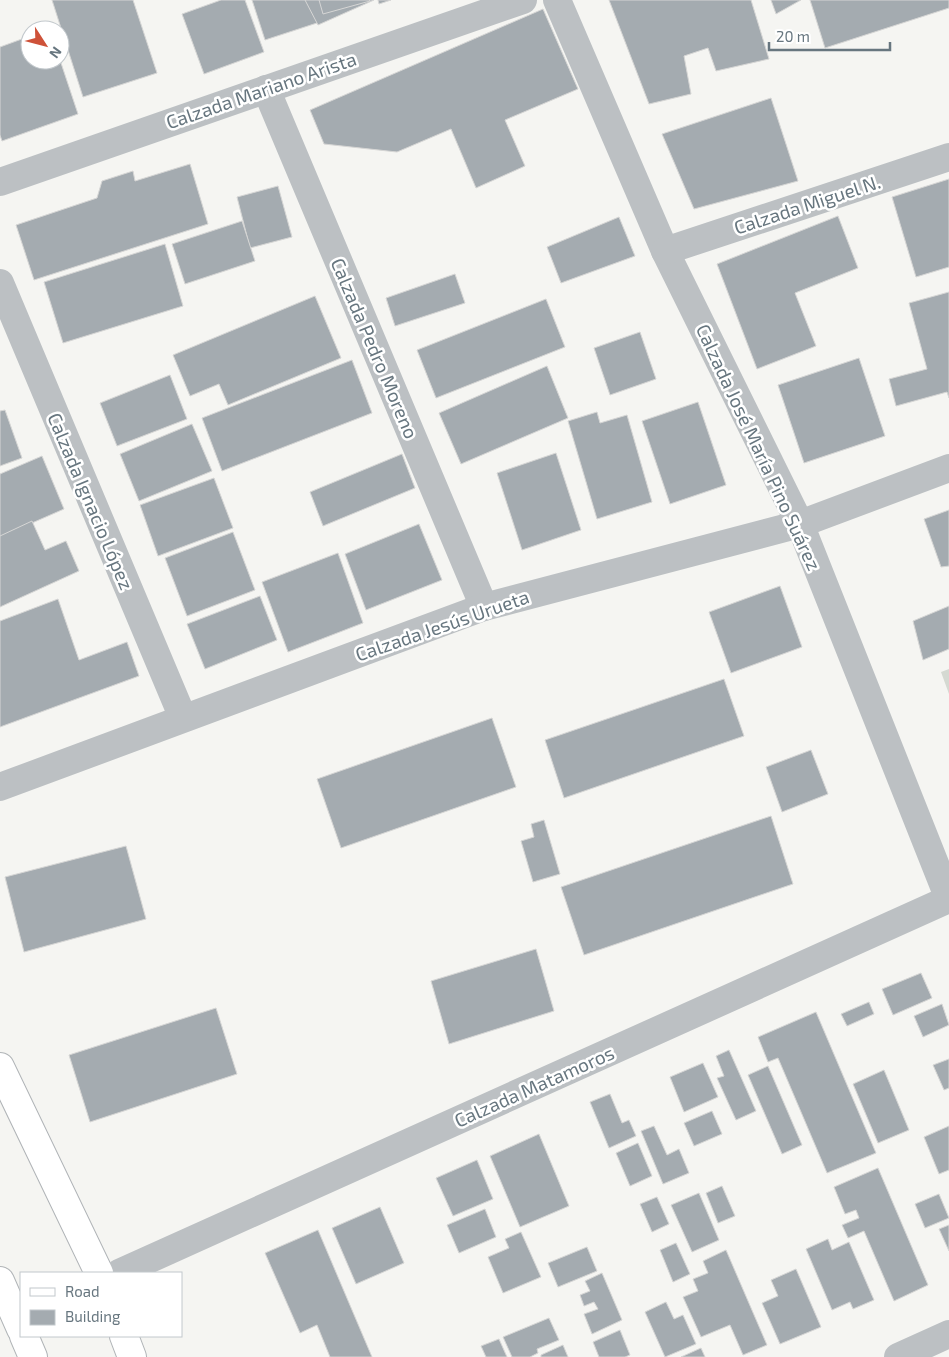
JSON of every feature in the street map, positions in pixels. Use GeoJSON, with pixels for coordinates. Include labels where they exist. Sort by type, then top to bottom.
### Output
{"type":"FeatureCollection","features":[{"type":"Feature","properties":{"kind":"main road"},"geometry":{"type":"LineString","coordinates":[[0,1067],[100,1272]]}},
{"type":"Feature","properties":{"kind":"main road"},"geometry":{"type":"LineString","coordinates":[[0,1280],[20,1328]]}},
{"type":"Feature","properties":{"kind":"main road"},"geometry":{"type":"LineString","coordinates":[[24,1337],[33,1357]]}},
{"type":"Feature","properties":{"kind":"main road"},"geometry":{"type":"LineString","coordinates":[[124,1337],[132,1357]]}},
{"type":"Feature","properties":{"kind":"street","name":"Calzada Mariano Arista"},"geometry":{"type":"LineString","coordinates":[[0,182],[523,0]]}},
{"type":"Feature","properties":{"kind":"street","name":"Calzada José María Pino Suárez"},"geometry":{"type":"LineString","coordinates":[[557,0],[665,250],[800,524],[949,899]]}},
{"type":"Feature","properties":{"kind":"street","name":"Calzada Pedro Moreno"},"geometry":{"type":"LineString","coordinates":[[266,89],[484,607]]}},
{"type":"Feature","properties":{"kind":"street","name":"Calzada Miguel N."},"geometry":{"type":"LineString","coordinates":[[665,250],[949,157]]}},
{"type":"Feature","properties":{"kind":"street","name":"Calzada Ignacio López"},"geometry":{"type":"LineString","coordinates":[[0,283],[183,718]]}},
{"type":"Feature","properties":{"kind":"street","name":"Calzada Jesús Urueta"},"geometry":{"type":"LineString","coordinates":[[0,788],[484,607],[800,524],[949,468]]}},
{"type":"Feature","properties":{"kind":"street","name":"Calzada Matamoros"},"geometry":{"type":"LineString","coordinates":[[121,1272],[949,899]]}},
{"type":"Feature","properties":{"kind":"street"},"geometry":{"type":"LineString","coordinates":[[898,1357],[949,1334]]}},
{"type":"Feature","properties":{"kind":"shaded area"},"geometry":{"type":"Polygon","coordinates":[[[949,669],[949,694],[941,672],[949,669]]]}},
{"type":"Feature","properties":{"kind":"building"},"geometry":{"type":"Polygon","coordinates":[[[52,0],[133,0],[157,73],[83,97],[70,56],[70,20],[58,20],[52,0]]]}},
{"type":"Feature","properties":{"kind":"building"},"geometry":{"type":"Polygon","coordinates":[[[221,0],[245,0],[264,52],[204,74],[182,14],[221,0]]]}},
{"type":"Feature","properties":{"kind":"building"},"geometry":{"type":"Polygon","coordinates":[[[252,0],[313,0],[320,22],[265,40],[252,0]]]}},
{"type":"Feature","properties":{"kind":"building"},"geometry":{"type":"Polygon","coordinates":[[[305,0],[374,0],[318,25],[305,0]]]}},
{"type":"Feature","properties":{"kind":"building"},"geometry":{"type":"Polygon","coordinates":[[[319,0],[369,0],[370,1],[323,14],[319,0]]]}},
{"type":"Feature","properties":{"kind":"building"},"geometry":{"type":"Polygon","coordinates":[[[378,0],[391,0],[379,4],[378,0]]]}},
{"type":"Feature","properties":{"kind":"building"},"geometry":{"type":"Polygon","coordinates":[[[609,0],[751,0],[769,59],[716,71],[708,48],[684,56],[691,94],[649,104],[609,0]]]}},
{"type":"Feature","properties":{"kind":"building"},"geometry":{"type":"Polygon","coordinates":[[[771,0],[801,0],[776,14],[771,0]]]}},
{"type":"Feature","properties":{"kind":"building"},"geometry":{"type":"Polygon","coordinates":[[[810,0],[949,0],[949,8],[825,48],[810,0]]]}},
{"type":"Feature","properties":{"kind":"building"},"geometry":{"type":"Polygon","coordinates":[[[543,9],[578,89],[505,120],[525,166],[476,188],[451,129],[397,152],[324,144],[310,110],[543,9]]]}},
{"type":"Feature","properties":{"kind":"building"},"geometry":{"type":"Polygon","coordinates":[[[20,40],[20,70],[63,70],[78,114],[2,141],[0,135],[0,47],[20,40]]]}},
{"type":"Feature","properties":{"kind":"building"},"geometry":{"type":"Polygon","coordinates":[[[771,98],[798,181],[694,209],[662,134],[771,98]]]}},
{"type":"Feature","properties":{"kind":"building"},"geometry":{"type":"Polygon","coordinates":[[[190,164],[208,224],[34,280],[16,225],[97,198],[102,181],[133,171],[135,181],[190,164]]]}},
{"type":"Feature","properties":{"kind":"building"},"geometry":{"type":"Polygon","coordinates":[[[949,179],[949,267],[916,277],[892,197],[949,179]]]}},
{"type":"Feature","properties":{"kind":"building"},"geometry":{"type":"Polygon","coordinates":[[[278,186],[292,237],[250,248],[237,197],[278,186]]]}},
{"type":"Feature","properties":{"kind":"building"},"geometry":{"type":"Polygon","coordinates":[[[838,216],[858,268],[795,293],[816,346],[757,369],[717,264],[838,216]]]}},
{"type":"Feature","properties":{"kind":"building"},"geometry":{"type":"Polygon","coordinates":[[[619,217],[635,256],[561,283],[547,247],[619,217]]]}},
{"type":"Feature","properties":{"kind":"building"},"geometry":{"type":"Polygon","coordinates":[[[242,221],[255,261],[185,284],[172,244],[242,221]]]}},
{"type":"Feature","properties":{"kind":"building"},"geometry":{"type":"Polygon","coordinates":[[[165,244],[183,306],[63,343],[44,282],[165,244]]]}},
{"type":"Feature","properties":{"kind":"building"},"geometry":{"type":"Polygon","coordinates":[[[455,274],[465,303],[395,326],[386,298],[455,274]]]}},
{"type":"Feature","properties":{"kind":"building"},"geometry":{"type":"Polygon","coordinates":[[[949,292],[949,398],[947,392],[896,406],[889,379],[927,369],[909,303],[949,292]]]}},
{"type":"Feature","properties":{"kind":"building"},"geometry":{"type":"Polygon","coordinates":[[[315,296],[341,358],[228,405],[219,384],[190,396],[173,355],[315,296]]]}},
{"type":"Feature","properties":{"kind":"building"},"geometry":{"type":"Polygon","coordinates":[[[546,299],[565,347],[436,398],[417,350],[546,299]]]}},
{"type":"Feature","properties":{"kind":"building"},"geometry":{"type":"Polygon","coordinates":[[[640,332],[656,379],[610,395],[594,348],[640,332]]]}},
{"type":"Feature","properties":{"kind":"building"},"geometry":{"type":"Polygon","coordinates":[[[859,358],[885,436],[804,463],[778,385],[859,358]]]}},
{"type":"Feature","properties":{"kind":"building"},"geometry":{"type":"Polygon","coordinates":[[[352,360],[372,413],[222,471],[202,418],[352,360]]]}},
{"type":"Feature","properties":{"kind":"building"},"geometry":{"type":"Polygon","coordinates":[[[547,366],[568,418],[461,464],[439,413],[547,366]]]}},
{"type":"Feature","properties":{"kind":"building"},"geometry":{"type":"Polygon","coordinates":[[[170,375],[187,419],[117,446],[100,403],[170,375]]]}},
{"type":"Feature","properties":{"kind":"building"},"geometry":{"type":"Polygon","coordinates":[[[698,402],[726,485],[670,504],[642,421],[698,402]]]}},
{"type":"Feature","properties":{"kind":"building"},"geometry":{"type":"Polygon","coordinates":[[[5,410],[22,458],[0,466],[0,411],[5,410]]]}},
{"type":"Feature","properties":{"kind":"building"},"geometry":{"type":"Polygon","coordinates":[[[597,412],[600,423],[627,415],[652,502],[597,519],[568,421],[597,412]]]}},
{"type":"Feature","properties":{"kind":"building"},"geometry":{"type":"Polygon","coordinates":[[[192,424],[212,471],[139,501],[120,454],[192,424]]]}},
{"type":"Feature","properties":{"kind":"building"},"geometry":{"type":"Polygon","coordinates":[[[556,453],[581,530],[522,550],[497,473],[556,453]]]}},
{"type":"Feature","properties":{"kind":"building"},"geometry":{"type":"Polygon","coordinates":[[[402,454],[415,488],[323,526],[310,492],[402,454]]]}},
{"type":"Feature","properties":{"kind":"building"},"geometry":{"type":"Polygon","coordinates":[[[42,456],[64,509],[0,537],[0,474],[42,456]]]}},
{"type":"Feature","properties":{"kind":"building"},"geometry":{"type":"Polygon","coordinates":[[[214,478],[233,528],[158,556],[140,505],[214,478]]]}},
{"type":"Feature","properties":{"kind":"building"},"geometry":{"type":"Polygon","coordinates":[[[949,510],[949,566],[941,567],[924,519],[949,510]]]}},
{"type":"Feature","properties":{"kind":"building"},"geometry":{"type":"Polygon","coordinates":[[[32,521],[45,550],[66,541],[79,571],[0,607],[0,536],[32,521]]]}},
{"type":"Feature","properties":{"kind":"building"},"geometry":{"type":"Polygon","coordinates":[[[419,524],[442,580],[366,610],[345,554],[419,524]]]}},
{"type":"Feature","properties":{"kind":"building"},"geometry":{"type":"Polygon","coordinates":[[[233,532],[255,590],[187,616],[165,558],[233,532]]]}},
{"type":"Feature","properties":{"kind":"building"},"geometry":{"type":"Polygon","coordinates":[[[338,553],[363,623],[288,652],[262,582],[338,553]]]}},
{"type":"Feature","properties":{"kind":"building"},"geometry":{"type":"Polygon","coordinates":[[[780,586],[802,647],[731,673],[709,612],[780,586]]]}},
{"type":"Feature","properties":{"kind":"building"},"geometry":{"type":"Polygon","coordinates":[[[260,596],[277,640],[205,669],[187,624],[260,596]]]}},
{"type":"Feature","properties":{"kind":"building"},"geometry":{"type":"Polygon","coordinates":[[[58,599],[79,660],[127,642],[139,676],[0,727],[0,621],[58,599]]]}},
{"type":"Feature","properties":{"kind":"building"},"geometry":{"type":"Polygon","coordinates":[[[949,606],[949,649],[923,660],[913,621],[949,606]]]}},
{"type":"Feature","properties":{"kind":"building"},"geometry":{"type":"Polygon","coordinates":[[[724,679],[744,736],[564,798],[545,740],[724,679]]]}},
{"type":"Feature","properties":{"kind":"building"},"geometry":{"type":"Polygon","coordinates":[[[492,718],[516,787],[341,848],[317,779],[492,718]]]}},
{"type":"Feature","properties":{"kind":"building"},"geometry":{"type":"Polygon","coordinates":[[[811,750],[828,794],[782,812],[766,767],[811,750]]]}},
{"type":"Feature","properties":{"kind":"building"},"geometry":{"type":"Polygon","coordinates":[[[771,816],[793,884],[584,955],[561,887],[771,816]]]}},
{"type":"Feature","properties":{"kind":"building"},"geometry":{"type":"Polygon","coordinates":[[[544,820],[560,874],[533,882],[521,841],[534,837],[531,824],[544,820]]]}},
{"type":"Feature","properties":{"kind":"building"},"geometry":{"type":"Polygon","coordinates":[[[126,846],[146,919],[24,952],[5,877],[126,846]]]}},
{"type":"Feature","properties":{"kind":"building"},"geometry":{"type":"Polygon","coordinates":[[[536,949],[554,1011],[449,1044],[431,981],[536,949]]]}},
{"type":"Feature","properties":{"kind":"building"},"geometry":{"type":"Polygon","coordinates":[[[921,973],[932,998],[893,1015],[882,989],[921,973]]]}},
{"type":"Feature","properties":{"kind":"building"},"geometry":{"type":"Polygon","coordinates":[[[869,1002],[874,1014],[847,1026],[841,1014],[869,1002]]]}},
{"type":"Feature","properties":{"kind":"building"},"geometry":{"type":"Polygon","coordinates":[[[942,1004],[949,1025],[923,1037],[914,1016],[942,1004]]]}},
{"type":"Feature","properties":{"kind":"building"},"geometry":{"type":"Polygon","coordinates":[[[216,1008],[237,1074],[90,1122],[69,1055],[216,1008]]]}},
{"type":"Feature","properties":{"kind":"building"},"geometry":{"type":"Polygon","coordinates":[[[816,1012],[876,1153],[827,1173],[778,1058],[768,1062],[758,1037],[816,1012]]]}},
{"type":"Feature","properties":{"kind":"building"},"geometry":{"type":"Polygon","coordinates":[[[729,1050],[756,1111],[736,1120],[717,1078],[724,1076],[716,1056],[729,1050]]]}},
{"type":"Feature","properties":{"kind":"building"},"geometry":{"type":"Polygon","coordinates":[[[949,1059],[949,1088],[944,1090],[933,1065],[949,1059]]]}},
{"type":"Feature","properties":{"kind":"building"},"geometry":{"type":"Polygon","coordinates":[[[703,1063],[718,1097],[684,1112],[670,1077],[703,1063]]]}},
{"type":"Feature","properties":{"kind":"building"},"geometry":{"type":"Polygon","coordinates":[[[768,1066],[802,1145],[782,1154],[748,1075],[768,1066]]]}},
{"type":"Feature","properties":{"kind":"building"},"geometry":{"type":"Polygon","coordinates":[[[884,1070],[909,1130],[878,1143],[853,1084],[884,1070]]]}},
{"type":"Feature","properties":{"kind":"building"},"geometry":{"type":"Polygon","coordinates":[[[610,1094],[622,1123],[629,1120],[636,1136],[609,1148],[590,1102],[610,1094]]]}},
{"type":"Feature","properties":{"kind":"building"},"geometry":{"type":"Polygon","coordinates":[[[712,1111],[722,1134],[694,1146],[684,1123],[712,1111]]]}},
{"type":"Feature","properties":{"kind":"building"},"geometry":{"type":"Polygon","coordinates":[[[654,1126],[667,1155],[679,1149],[689,1173],[663,1184],[641,1131],[654,1126]]]}},
{"type":"Feature","properties":{"kind":"building"},"geometry":{"type":"Polygon","coordinates":[[[949,1126],[949,1170],[939,1174],[924,1137],[949,1126]]]}},
{"type":"Feature","properties":{"kind":"building"},"geometry":{"type":"Polygon","coordinates":[[[539,1134],[569,1206],[520,1227],[490,1156],[539,1134]]]}},
{"type":"Feature","properties":{"kind":"building"},"geometry":{"type":"Polygon","coordinates":[[[638,1143],[652,1176],[630,1186],[616,1153],[638,1143]]]}},
{"type":"Feature","properties":{"kind":"building"},"geometry":{"type":"Polygon","coordinates":[[[477,1160],[493,1199],[453,1216],[436,1178],[477,1160]]]}},
{"type":"Feature","properties":{"kind":"building"},"geometry":{"type":"Polygon","coordinates":[[[878,1168],[928,1285],[894,1301],[864,1231],[848,1238],[842,1225],[859,1218],[856,1210],[845,1214],[834,1187],[878,1168]]]}},
{"type":"Feature","properties":{"kind":"building"},"geometry":{"type":"Polygon","coordinates":[[[722,1186],[735,1216],[718,1223],[706,1193],[722,1186]]]}},
{"type":"Feature","properties":{"kind":"building"},"geometry":{"type":"Polygon","coordinates":[[[699,1193],[719,1240],[692,1252],[671,1205],[699,1193]]]}},
{"type":"Feature","properties":{"kind":"building"},"geometry":{"type":"Polygon","coordinates":[[[939,1194],[949,1218],[925,1228],[915,1204],[939,1194]]]}},
{"type":"Feature","properties":{"kind":"building"},"geometry":{"type":"Polygon","coordinates":[[[657,1197],[669,1224],[652,1232],[640,1204],[657,1197]]]}},
{"type":"Feature","properties":{"kind":"building"},"geometry":{"type":"Polygon","coordinates":[[[380,1207],[404,1263],[356,1284],[332,1228],[380,1207]]]}},
{"type":"Feature","properties":{"kind":"building"},"geometry":{"type":"Polygon","coordinates":[[[485,1209],[496,1237],[459,1253],[447,1225],[485,1209]]]}},
{"type":"Feature","properties":{"kind":"building"},"geometry":{"type":"Polygon","coordinates":[[[949,1225],[949,1251],[939,1229],[949,1225]]]}},
{"type":"Feature","properties":{"kind":"building"},"geometry":{"type":"Polygon","coordinates":[[[318,1230],[372,1357],[330,1357],[317,1325],[300,1333],[265,1253],[318,1230]]]}},
{"type":"Feature","properties":{"kind":"building"},"geometry":{"type":"Polygon","coordinates":[[[521,1232],[541,1277],[503,1293],[488,1257],[509,1248],[505,1239],[521,1232]]]}},
{"type":"Feature","properties":{"kind":"building"},"geometry":{"type":"Polygon","coordinates":[[[828,1239],[832,1250],[849,1242],[874,1300],[853,1309],[850,1302],[832,1310],[806,1249],[828,1239]]]}},
{"type":"Feature","properties":{"kind":"building"},"geometry":{"type":"Polygon","coordinates":[[[676,1243],[690,1274],[673,1282],[660,1250],[676,1243]]]}},
{"type":"Feature","properties":{"kind":"building"},"geometry":{"type":"Polygon","coordinates":[[[587,1247],[597,1271],[558,1287],[548,1263],[587,1247]]]}},
{"type":"Feature","properties":{"kind":"building"},"geometry":{"type":"Polygon","coordinates":[[[726,1250],[767,1345],[743,1355],[730,1325],[701,1337],[683,1297],[698,1291],[693,1279],[708,1273],[703,1261],[726,1250]]]}},
{"type":"Feature","properties":{"kind":"building"},"geometry":{"type":"Polygon","coordinates":[[[796,1269],[821,1327],[780,1344],[762,1303],[778,1296],[771,1280],[796,1269]]]}},
{"type":"Feature","properties":{"kind":"building"},"geometry":{"type":"Polygon","coordinates":[[[602,1273],[622,1320],[592,1334],[584,1314],[598,1309],[594,1302],[584,1306],[580,1295],[590,1291],[585,1281],[602,1273]]]}},
{"type":"Feature","properties":{"kind":"building"},"geometry":{"type":"Polygon","coordinates":[[[666,1302],[674,1319],[683,1315],[696,1344],[665,1357],[645,1312],[666,1302]]]}},
{"type":"Feature","properties":{"kind":"building"},"geometry":{"type":"Polygon","coordinates":[[[549,1318],[559,1340],[537,1349],[538,1353],[530,1357],[512,1357],[503,1337],[549,1318]]]}},
{"type":"Feature","properties":{"kind":"building"},"geometry":{"type":"Polygon","coordinates":[[[620,1330],[630,1355],[625,1357],[599,1357],[593,1342],[620,1330]]]}},
{"type":"Feature","properties":{"kind":"building"},"geometry":{"type":"Polygon","coordinates":[[[499,1339],[507,1357],[486,1357],[481,1346],[499,1339]]]}},
{"type":"Feature","properties":{"kind":"building"},"geometry":{"type":"Polygon","coordinates":[[[563,1345],[568,1357],[541,1357],[541,1355],[563,1345]]]}},
{"type":"Feature","properties":{"kind":"building"},"geometry":{"type":"Polygon","coordinates":[[[701,1348],[705,1357],[681,1357],[701,1348]]]}}]}
